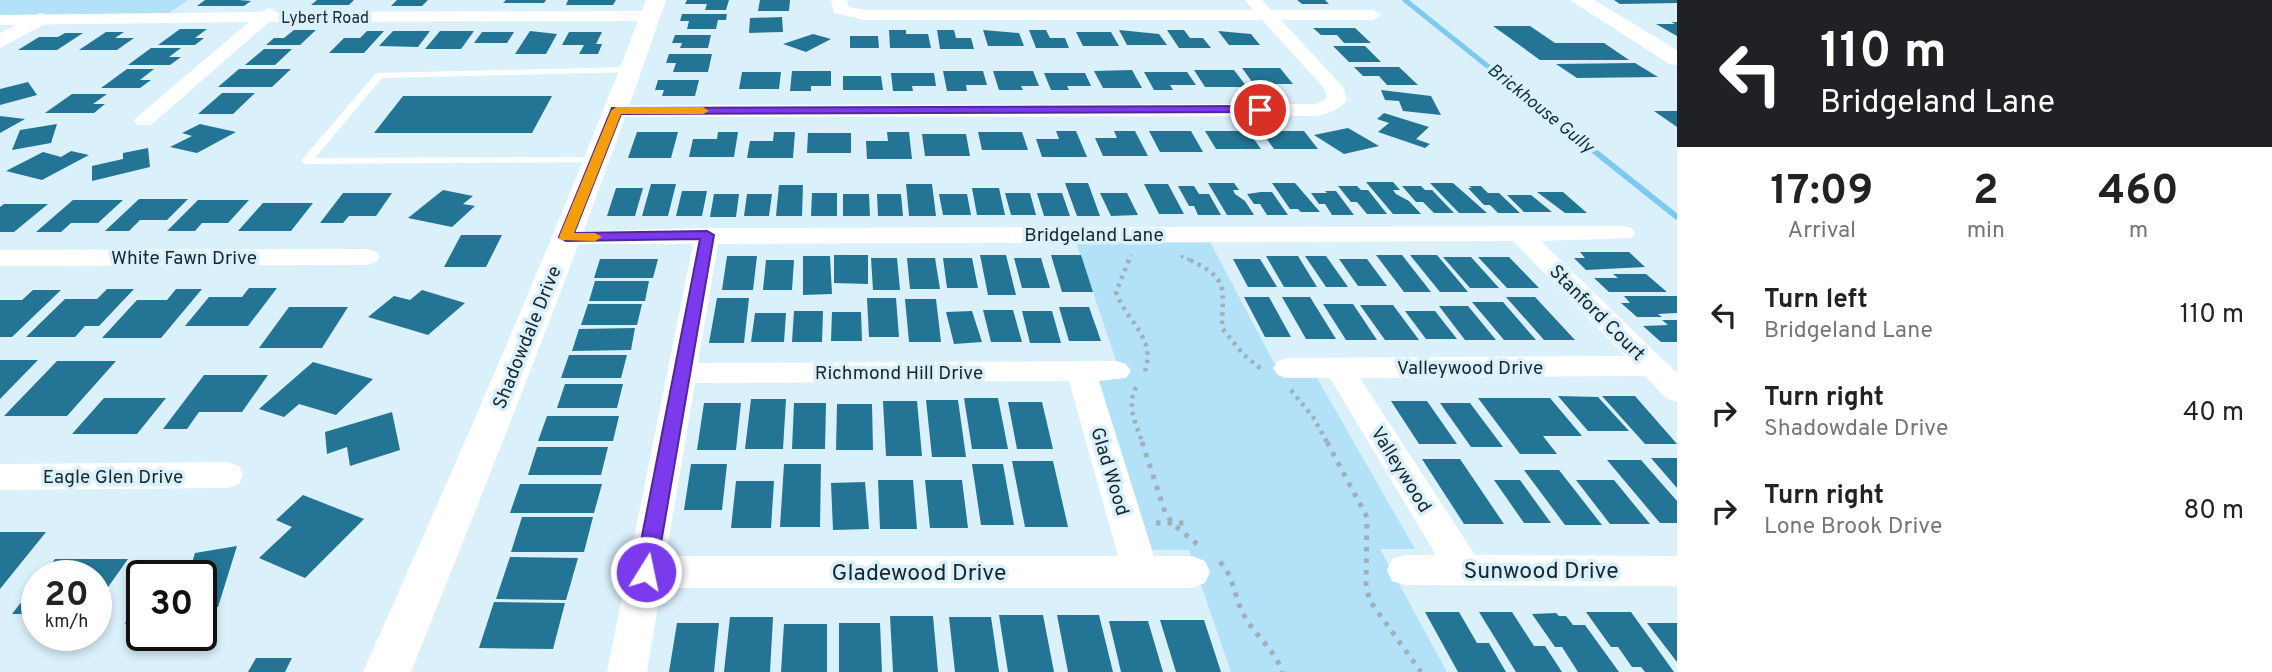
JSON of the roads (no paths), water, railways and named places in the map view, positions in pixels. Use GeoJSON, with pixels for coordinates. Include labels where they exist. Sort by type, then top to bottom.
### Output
{"type":"FeatureCollection","features":[{"type":"Feature","properties":{"kind":"street"},"geometry":{"type":"LineString","coordinates":[[144,121],[285,0]]}},
{"type":"Feature","properties":{"kind":"street"},"geometry":{"type":"LineString","coordinates":[[458,16],[471,0]]}},
{"type":"Feature","properties":{"kind":"street"},"geometry":{"type":"LineString","coordinates":[[616,111],[1316,110],[1331,106],[1337,100],[1333,87],[1252,0]]}},
{"type":"Feature","properties":{"kind":"street"},"geometry":{"type":"LineString","coordinates":[[1580,0],[1677,59]]}},
{"type":"Feature","properties":{"kind":"street"},"geometry":{"type":"LineString","coordinates":[[842,6],[865,15],[1373,15]]}},
{"type":"Feature","properties":{"kind":"street","name":"Lybert Road"},"geometry":{"type":"LineString","coordinates":[[0,20],[458,16],[653,8]]}},
{"type":"Feature","properties":{"kind":"street","name":"Shadowdale Drive"},"geometry":{"type":"LineString","coordinates":[[387,672],[472,472],[597,160],[653,8]]}},
{"type":"Feature","properties":{"kind":"street"},"geometry":{"type":"LineString","coordinates":[[0,42],[40,19]]}},
{"type":"Feature","properties":{"kind":"street","name":"Bridgeland Lane"},"geometry":{"type":"LineString","coordinates":[[566,237],[1623,233]]}},
{"type":"Feature","properties":{"kind":"street","name":"Stanford Court"},"geometry":{"type":"LineString","coordinates":[[1520,234],[1677,391]]}},
{"type":"Feature","properties":{"kind":"street"},"geometry":{"type":"LineString","coordinates":[[627,672],[707,235]]}},
{"type":"Feature","properties":{"kind":"street","name":"White Fawn Drive"},"geometry":{"type":"LineString","coordinates":[[0,258],[367,257]]}},
{"type":"Feature","properties":{"kind":"street","name":"Valleywood Drive"},"geometry":{"type":"LineString","coordinates":[[1278,374],[1339,368],[1653,366]]}},
{"type":"Feature","properties":{"kind":"street","name":"Valleywood"},"geometry":{"type":"LineString","coordinates":[[1339,368],[1465,570]]}},
{"type":"Feature","properties":{"kind":"street","name":"Richmond Hill Drive"},"geometry":{"type":"LineString","coordinates":[[682,373],[1116,370]]}},
{"type":"Feature","properties":{"kind":"street","name":"Glad Wood"},"geometry":{"type":"LineString","coordinates":[[1081,371],[1141,572]]}},
{"type":"Feature","properties":{"kind":"street","name":"Eagle Glen Drive"},"geometry":{"type":"LineString","coordinates":[[0,477],[227,475]]}},
{"type":"Feature","properties":{"kind":"street","name":"Gladewood Drive"},"geometry":{"type":"LineString","coordinates":[[646,572],[1141,572],[1202,558]]}},
{"type":"Feature","properties":{"kind":"street","name":"Sunwood Drive"},"geometry":{"type":"LineString","coordinates":[[1405,570],[1677,571]]}},
{"type":"Feature","properties":{"kind":"lane"},"geometry":{"type":"LineString","coordinates":[[597,160],[306,161],[379,75],[631,71]]}},
{"type":"Feature","properties":{"kind":"waterway","name":"Brickhouse Gully"},"geometry":{"type":"LineString","coordinates":[[1405,0],[1551,117]]}},
{"type":"Feature","properties":{"kind":"waterway","name":"Brickhouse Gully"},"geometry":{"type":"LineString","coordinates":[[1549,115],[1677,217]]}}]}
